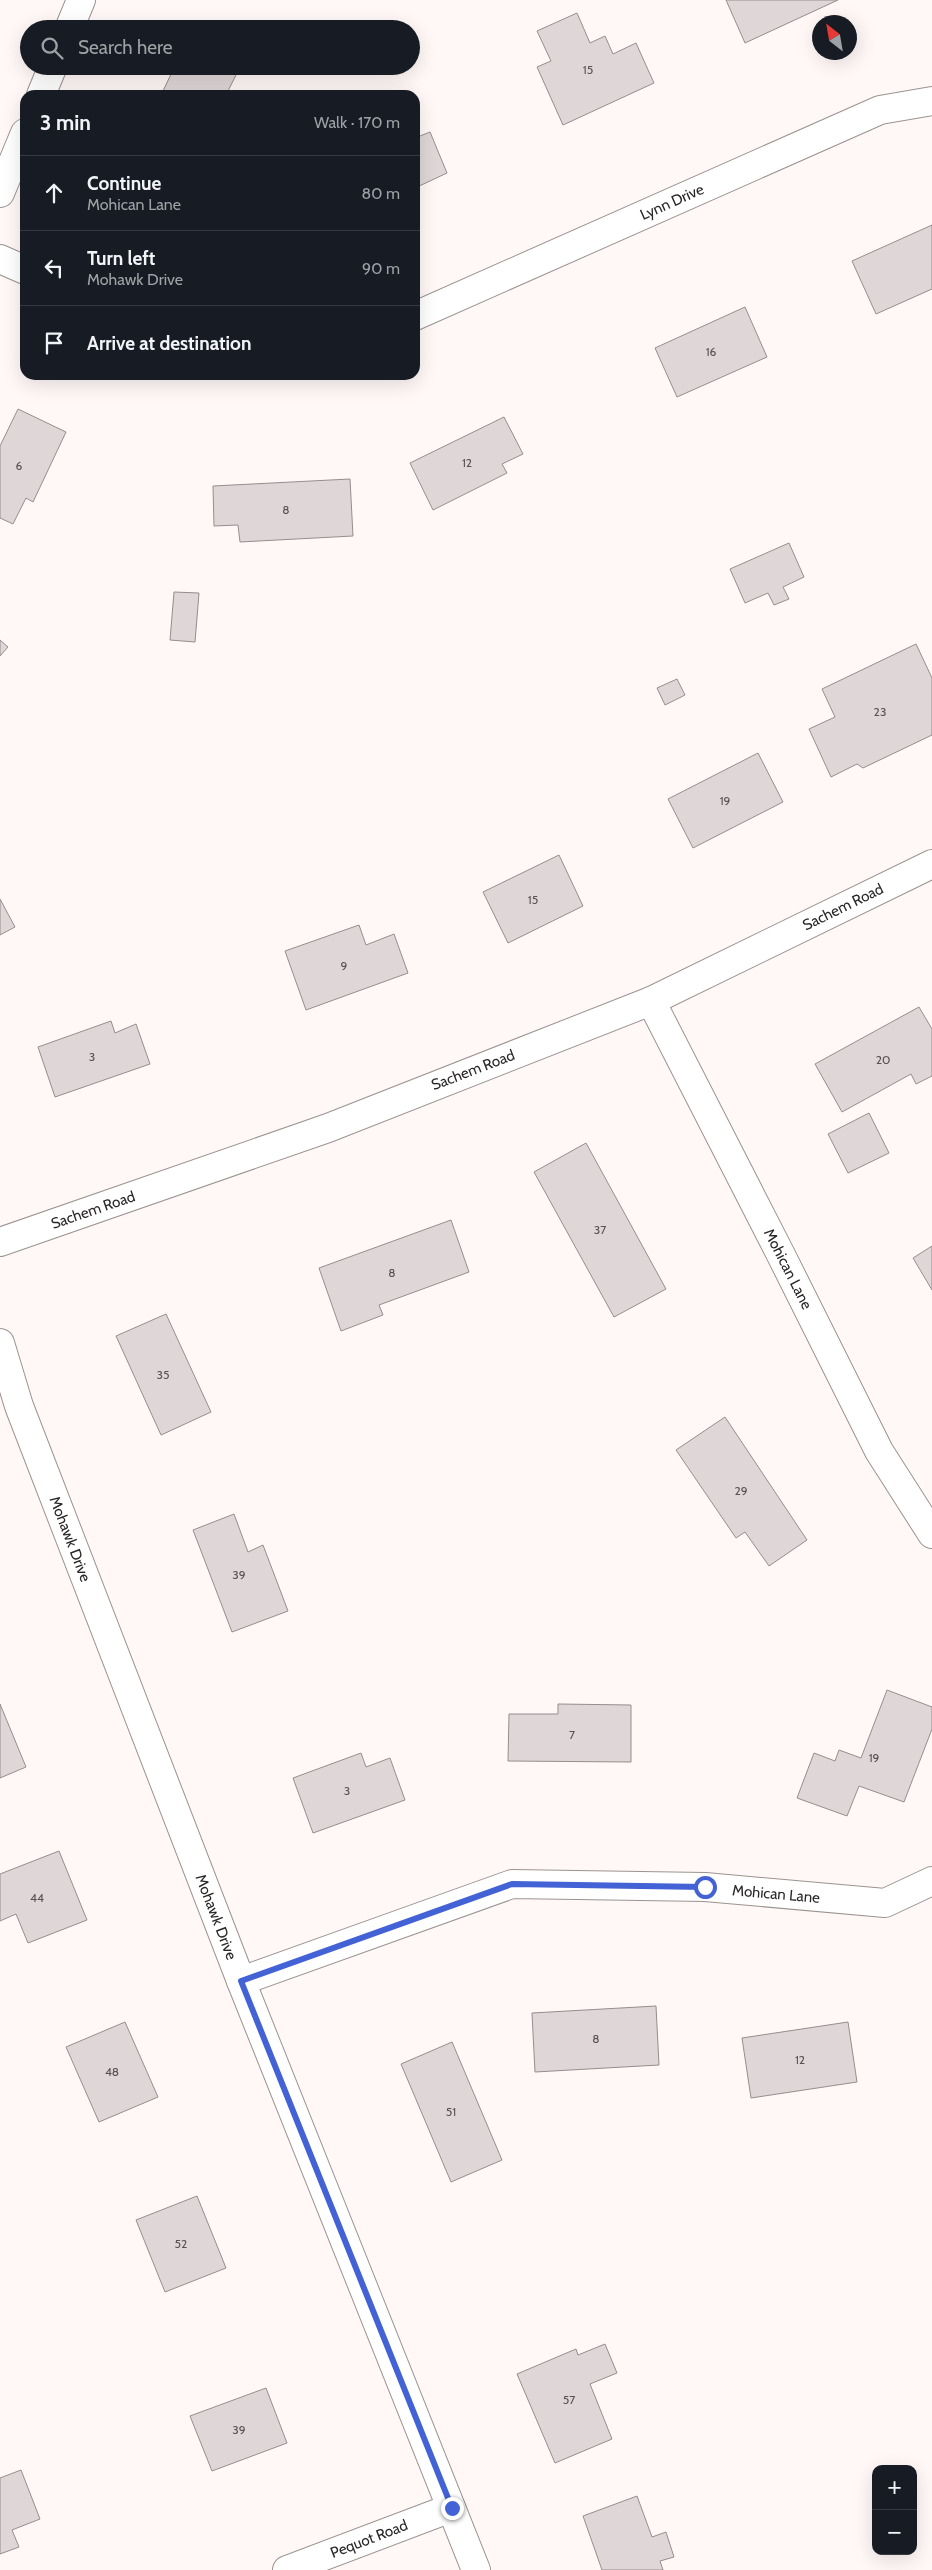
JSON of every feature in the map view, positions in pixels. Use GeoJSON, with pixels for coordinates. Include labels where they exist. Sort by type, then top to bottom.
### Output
{"type":"FeatureCollection","features":[{"type":"Feature","properties":{"kind":"street"},"geometry":{"type":"LineString","coordinates":[[73,20],[81,0]]}},
{"type":"Feature","properties":{"kind":"street"},"geometry":{"type":"LineString","coordinates":[[43,90],[49,75]]}},
{"type":"Feature","properties":{"kind":"street","name":"Lynn Drive"},"geometry":{"type":"LineString","coordinates":[[420,314],[880,110],[932,101]]}},
{"type":"Feature","properties":{"kind":"street"},"geometry":{"type":"LineString","coordinates":[[0,193],[20,145]]}},
{"type":"Feature","properties":{"kind":"street"},"geometry":{"type":"LineString","coordinates":[[0,259],[20,268]]}},
{"type":"Feature","properties":{"kind":"street","name":"Sachem Road"},"geometry":{"type":"LineString","coordinates":[[0,1242],[328,1128],[651,1001],[932,864]]}},
{"type":"Feature","properties":{"kind":"street","name":"Mohican Lane"},"geometry":{"type":"LineString","coordinates":[[651,1001],[879,1451],[932,1534]]}},
{"type":"Feature","properties":{"kind":"street","name":"Mohawk Drive"},"geometry":{"type":"LineString","coordinates":[[0,1343],[19,1406],[241,1981],[476,2570]]}},
{"type":"Feature","properties":{"kind":"street","name":"Mohican Lane"},"geometry":{"type":"LineString","coordinates":[[241,1981],[512,1884],[705,1887],[885,1903],[932,1880]]}},
{"type":"Feature","properties":{"kind":"street","name":"Pequot Road"},"geometry":{"type":"LineString","coordinates":[[286,2570],[452,2508]]}},
{"type":"Feature","properties":{"kind":"building"},"geometry":{"type":"Polygon","coordinates":[[[726,0],[838,0],[745,43],[726,0]]]}},
{"type":"Feature","properties":{"kind":"building"},"geometry":{"type":"Polygon","coordinates":[[[577,13],[590,43],[605,36],[613,54],[636,43],[654,83],[563,125],[537,67],[551,61],[537,31],[577,13]]]}},
{"type":"Feature","properties":{"kind":"building"},"geometry":{"type":"Polygon","coordinates":[[[171,75],[236,75],[228,90],[163,90],[171,75]]]}},
{"type":"Feature","properties":{"kind":"building"},"geometry":{"type":"Polygon","coordinates":[[[430,132],[447,173],[420,186],[420,136],[430,132]]]}},
{"type":"Feature","properties":{"kind":"building"},"geometry":{"type":"Polygon","coordinates":[[[932,225],[932,289],[876,314],[852,261],[932,225]]]}},
{"type":"Feature","properties":{"kind":"building"},"geometry":{"type":"Polygon","coordinates":[[[745,307],[767,357],[677,397],[655,348],[745,307]]]}},
{"type":"Feature","properties":{"kind":"building"},"geometry":{"type":"Polygon","coordinates":[[[18,409],[66,432],[33,502],[26,498],[13,524],[0,518],[0,446],[18,409]]]}},
{"type":"Feature","properties":{"kind":"building"},"geometry":{"type":"Polygon","coordinates":[[[504,417],[523,454],[502,464],[507,473],[433,510],[410,463],[504,417]]]}},
{"type":"Feature","properties":{"kind":"building"},"geometry":{"type":"Polygon","coordinates":[[[350,479],[353,536],[240,542],[238,525],[214,526],[213,486],[350,479]]]}},
{"type":"Feature","properties":{"kind":"building"},"geometry":{"type":"Polygon","coordinates":[[[789,543],[804,577],[783,587],[789,599],[774,605],[768,593],[745,603],[730,569],[789,543]]]}},
{"type":"Feature","properties":{"kind":"building"},"geometry":{"type":"Polygon","coordinates":[[[174,592],[199,593],[195,642],[170,640],[174,592]]]}},
{"type":"Feature","properties":{"kind":"building"},"geometry":{"type":"Polygon","coordinates":[[[0,640],[8,647],[0,656],[0,640]]]}},
{"type":"Feature","properties":{"kind":"building"},"geometry":{"type":"Polygon","coordinates":[[[916,644],[932,678],[932,735],[863,768],[857,764],[831,777],[809,729],[835,717],[822,689],[916,644]]]}},
{"type":"Feature","properties":{"kind":"building"},"geometry":{"type":"Polygon","coordinates":[[[677,679],[685,695],[665,705],[657,688],[677,679]]]}},
{"type":"Feature","properties":{"kind":"building"},"geometry":{"type":"Polygon","coordinates":[[[758,753],[783,802],[693,848],[668,799],[758,753]]]}},
{"type":"Feature","properties":{"kind":"building"},"geometry":{"type":"Polygon","coordinates":[[[559,855],[583,906],[508,943],[483,892],[559,855]]]}},
{"type":"Feature","properties":{"kind":"building"},"geometry":{"type":"Polygon","coordinates":[[[0,899],[15,927],[0,935],[0,899]]]}},
{"type":"Feature","properties":{"kind":"building"},"geometry":{"type":"Polygon","coordinates":[[[359,925],[366,945],[394,934],[408,973],[306,1010],[285,951],[359,925]]]}},
{"type":"Feature","properties":{"kind":"building"},"geometry":{"type":"Polygon","coordinates":[[[919,1007],[932,1029],[932,1076],[916,1084],[911,1074],[842,1112],[815,1064],[919,1007]]]}},
{"type":"Feature","properties":{"kind":"building"},"geometry":{"type":"Polygon","coordinates":[[[111,1021],[115,1033],[136,1024],[150,1064],[55,1097],[38,1047],[111,1021]]]}},
{"type":"Feature","properties":{"kind":"building"},"geometry":{"type":"Polygon","coordinates":[[[869,1113],[889,1153],[848,1173],[828,1134],[869,1113]]]}},
{"type":"Feature","properties":{"kind":"building"},"geometry":{"type":"Polygon","coordinates":[[[586,1143],[666,1289],[614,1317],[534,1172],[586,1143]]]}},
{"type":"Feature","properties":{"kind":"building"},"geometry":{"type":"Polygon","coordinates":[[[451,1220],[469,1272],[379,1305],[383,1315],[341,1331],[319,1268],[451,1220]]]}},
{"type":"Feature","properties":{"kind":"building"},"geometry":{"type":"Polygon","coordinates":[[[932,1246],[932,1290],[913,1258],[932,1246]]]}},
{"type":"Feature","properties":{"kind":"building"},"geometry":{"type":"Polygon","coordinates":[[[166,1314],[211,1412],[161,1435],[116,1336],[166,1314]]]}},
{"type":"Feature","properties":{"kind":"building"},"geometry":{"type":"Polygon","coordinates":[[[725,1417],[807,1540],[769,1566],[745,1532],[736,1538],[676,1450],[725,1417]]]}},
{"type":"Feature","properties":{"kind":"building"},"geometry":{"type":"Polygon","coordinates":[[[234,1514],[248,1552],[263,1545],[288,1611],[232,1632],[193,1530],[234,1514]]]}},
{"type":"Feature","properties":{"kind":"building"},"geometry":{"type":"Polygon","coordinates":[[[887,1690],[932,1707],[932,1729],[904,1802],[859,1786],[847,1816],[797,1798],[814,1753],[835,1761],[839,1750],[861,1758],[887,1690]]]}},
{"type":"Feature","properties":{"kind":"building"},"geometry":{"type":"Polygon","coordinates":[[[0,1704],[26,1767],[0,1778],[0,1704]]]}},
{"type":"Feature","properties":{"kind":"building"},"geometry":{"type":"Polygon","coordinates":[[[558,1704],[631,1705],[631,1762],[508,1761],[509,1714],[558,1714],[558,1704]]]}},
{"type":"Feature","properties":{"kind":"building"},"geometry":{"type":"Polygon","coordinates":[[[361,1753],[366,1767],[390,1758],[405,1800],[313,1833],[293,1778],[361,1753]]]}},
{"type":"Feature","properties":{"kind":"building"},"geometry":{"type":"Polygon","coordinates":[[[59,1851],[87,1920],[28,1943],[16,1914],[0,1921],[0,1874],[59,1851]]]}},
{"type":"Feature","properties":{"kind":"building"},"geometry":{"type":"Polygon","coordinates":[[[656,2006],[659,2065],[535,2072],[532,2013],[656,2006]]]}},
{"type":"Feature","properties":{"kind":"building"},"geometry":{"type":"Polygon","coordinates":[[[125,2022],[158,2097],[99,2122],[66,2047],[125,2022]]]}},
{"type":"Feature","properties":{"kind":"building"},"geometry":{"type":"Polygon","coordinates":[[[848,2022],[857,2082],[751,2098],[742,2038],[848,2022]]]}},
{"type":"Feature","properties":{"kind":"building"},"geometry":{"type":"Polygon","coordinates":[[[452,2042],[502,2160],[451,2182],[401,2064],[452,2042]]]}},
{"type":"Feature","properties":{"kind":"building"},"geometry":{"type":"Polygon","coordinates":[[[197,2196],[226,2268],[165,2292],[136,2220],[197,2196]]]}},
{"type":"Feature","properties":{"kind":"building"},"geometry":{"type":"Polygon","coordinates":[[[605,2344],[617,2373],[590,2384],[612,2439],[555,2463],[517,2374],[576,2349],[578,2355],[605,2344]]]}},
{"type":"Feature","properties":{"kind":"building"},"geometry":{"type":"Polygon","coordinates":[[[266,2388],[287,2443],[212,2471],[190,2416],[266,2388]]]}},
{"type":"Feature","properties":{"kind":"building"},"geometry":{"type":"Polygon","coordinates":[[[21,2470],[40,2519],[12,2530],[19,2547],[0,2554],[0,2478],[21,2470]]]}},
{"type":"Feature","properties":{"kind":"building"},"geometry":{"type":"Polygon","coordinates":[[[637,2496],[652,2537],[666,2532],[674,2557],[660,2561],[663,2570],[602,2570],[583,2516],[637,2496]]]}},
{"type":"Feature","properties":{"kind":"route"},"geometry":{"type":"LineString","coordinates":[[452,2508],[241,1981],[512,1884],[705,1887]]}}]}
